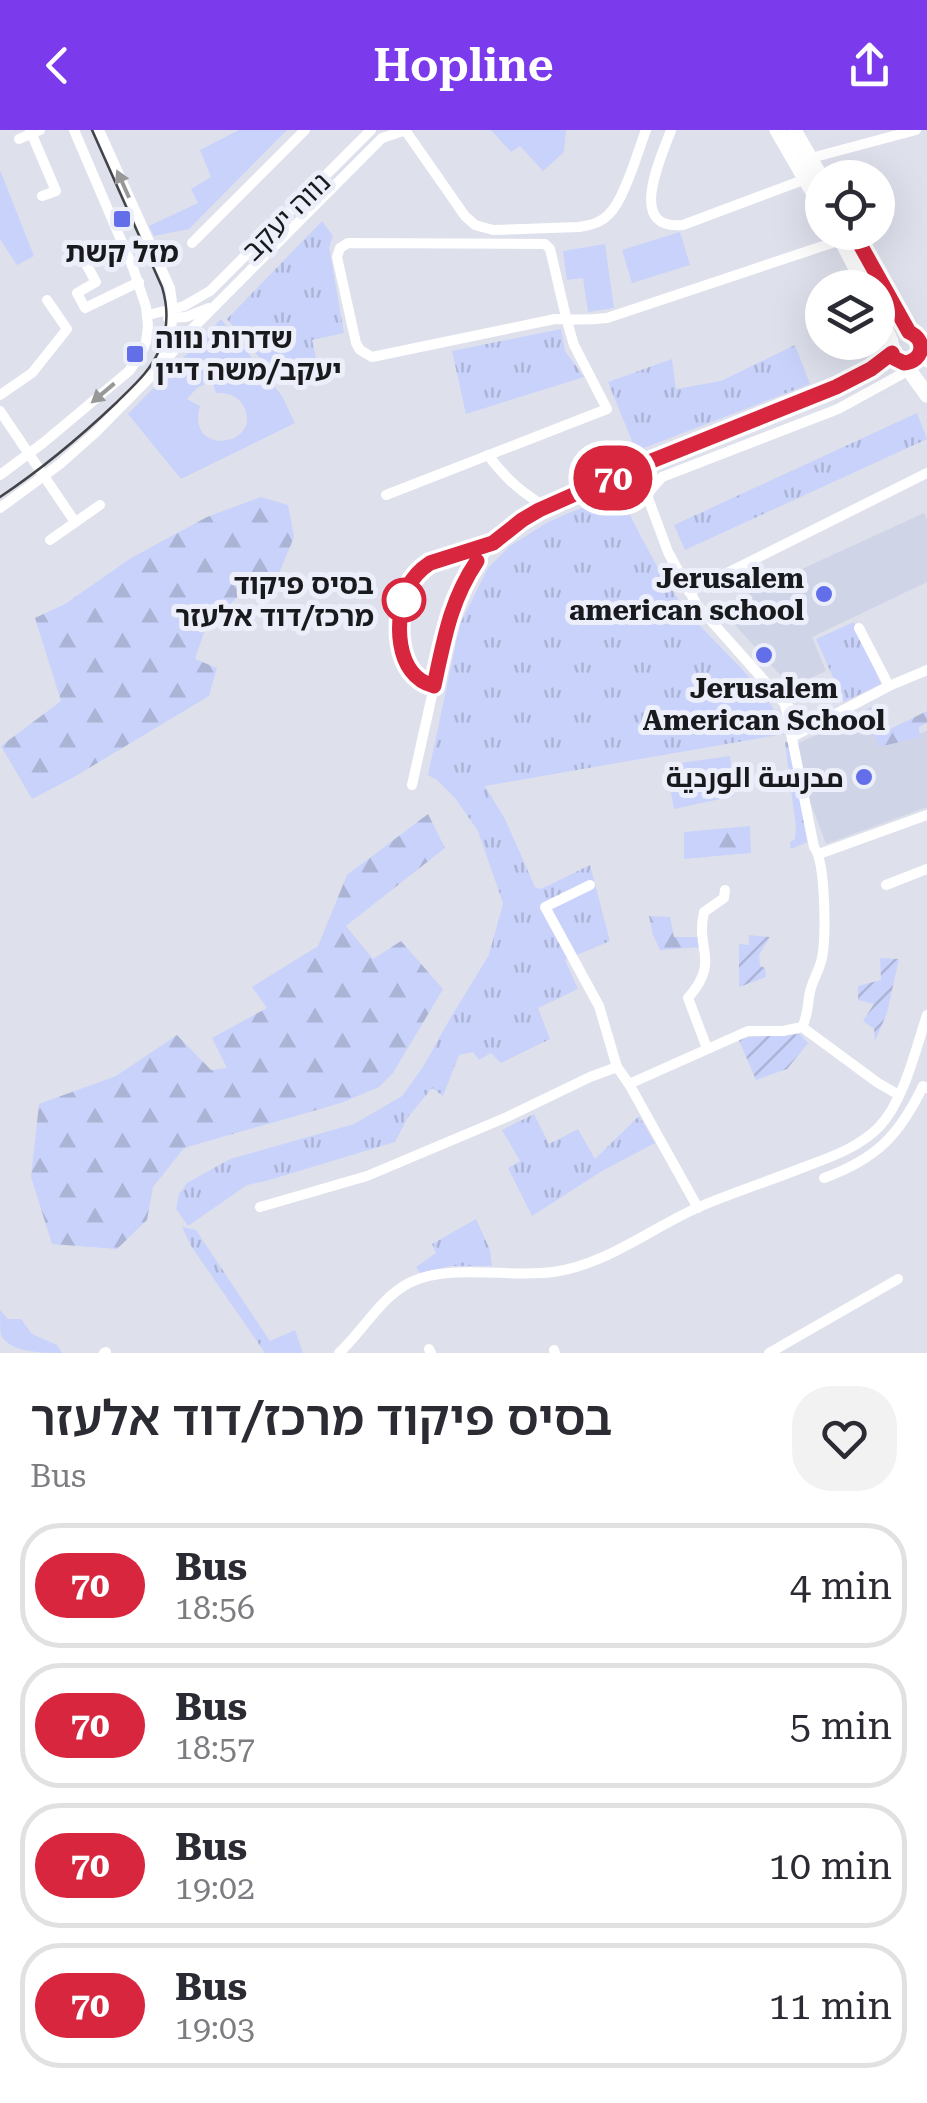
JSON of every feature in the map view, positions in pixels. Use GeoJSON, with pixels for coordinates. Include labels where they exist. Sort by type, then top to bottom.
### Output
{"type":"FeatureCollection","features":[{"type":"Feature","properties":{"kind":"highway"},"geometry":{"type":"LineString","coordinates":[[777,130],[805,167]]}},
{"type":"Feature","properties":{"kind":"highway"},"geometry":{"type":"LineString","coordinates":[[794,130],[811,158]]}},
{"type":"Feature","properties":{"kind":"highway"},"geometry":{"type":"LineString","coordinates":[[855,250],[920,339],[922,351],[915,360],[910,362],[898,356]]}},
{"type":"Feature","properties":{"kind":"highway"},"geometry":{"type":"LineString","coordinates":[[898,356],[899,333],[920,339]]}},
{"type":"Feature","properties":{"kind":"highway"},"geometry":{"type":"LineString","coordinates":[[895,349],[927,395]]}},
{"type":"Feature","properties":{"kind":"street"},"geometry":{"type":"LineString","coordinates":[[0,475],[130,371],[146,342],[148,315],[139,282],[74,130]]}},
{"type":"Feature","properties":{"kind":"street"},"geometry":{"type":"LineString","coordinates":[[98,130],[168,283],[173,314],[167,346],[153,374]]}},
{"type":"Feature","properties":{"kind":"street"},"geometry":{"type":"LineString","coordinates":[[192,243],[305,130]]}},
{"type":"Feature","properties":{"kind":"street","name":"נווה יעקב"},"geometry":{"type":"LineString","coordinates":[[173,314],[199,299],[235,268],[370,130]]}},
{"type":"Feature","properties":{"kind":"street"},"geometry":{"type":"LineString","coordinates":[[398,131],[465,216],[475,225],[493,230],[579,227],[606,218],[618,202],[646,130]]}},
{"type":"Feature","properties":{"kind":"street"},"geometry":{"type":"LineString","coordinates":[[671,130],[652,182],[650,199],[653,212],[664,223],[683,225],[805,182]]}},
{"type":"Feature","properties":{"kind":"street"},"geometry":{"type":"LineString","coordinates":[[811,158],[916,130]]}},
{"type":"Feature","properties":{"kind":"street"},"geometry":{"type":"LineString","coordinates":[[19,140],[34,131],[56,191],[42,196]]}},
{"type":"Feature","properties":{"kind":"street","name":"נווה יעקב"},"geometry":{"type":"LineString","coordinates":[[0,508],[96,432],[192,329],[382,138],[398,131]]}},
{"type":"Feature","properties":{"kind":"street"},"geometry":{"type":"LineString","coordinates":[[855,133],[861,144]]}},
{"type":"Feature","properties":{"kind":"street"},"geometry":{"type":"LineString","coordinates":[[386,495],[606,409],[574,345],[568,319],[550,249],[545,244],[359,242],[340,248],[337,256],[356,343],[372,357],[556,318],[568,319],[607,318],[805,249]]}},
{"type":"Feature","properties":{"kind":"street"},"geometry":{"type":"LineString","coordinates":[[80,252],[96,282],[77,292],[84,308],[139,282]]}},
{"type":"Feature","properties":{"kind":"street"},"geometry":{"type":"LineString","coordinates":[[168,283],[180,296],[199,299]]}},
{"type":"Feature","properties":{"kind":"street"},"geometry":{"type":"LineString","coordinates":[[148,315],[202,312],[228,294]]}},
{"type":"Feature","properties":{"kind":"street"},"geometry":{"type":"LineString","coordinates":[[0,395],[32,373],[66,330],[47,300]]}},
{"type":"Feature","properties":{"kind":"street"},"geometry":{"type":"LineString","coordinates":[[412,785],[455,599],[477,561],[493,543],[546,507],[836,387],[898,356]]}},
{"type":"Feature","properties":{"kind":"street"},"geometry":{"type":"LineString","coordinates":[[807,729],[689,592],[668,552],[649,492],[662,478],[838,409],[898,356]]}},
{"type":"Feature","properties":{"kind":"street"},"geometry":{"type":"LineString","coordinates":[[0,411],[75,522]]}},
{"type":"Feature","properties":{"kind":"street"},"geometry":{"type":"LineString","coordinates":[[488,455],[520,492],[546,507]]}},
{"type":"Feature","properties":{"kind":"street"},"geometry":{"type":"LineString","coordinates":[[689,592],[927,473]]}},
{"type":"Feature","properties":{"kind":"street"},"geometry":{"type":"LineString","coordinates":[[50,540],[100,505]]}},
{"type":"Feature","properties":{"kind":"street"},"geometry":{"type":"LineString","coordinates":[[859,628],[889,686]]}},
{"type":"Feature","properties":{"kind":"street"},"geometry":{"type":"LineString","coordinates":[[792,737],[927,670]]}},
{"type":"Feature","properties":{"kind":"street"},"geometry":{"type":"LineString","coordinates":[[629,1084],[748,1031],[783,1032],[802,1027],[807,1018],[810,990],[822,957],[824,876],[814,847],[785,704]]}},
{"type":"Feature","properties":{"kind":"street"},"geometry":{"type":"LineString","coordinates":[[819,854],[927,815]]}},
{"type":"Feature","properties":{"kind":"street"},"geometry":{"type":"LineString","coordinates":[[886,885],[927,869]]}},
{"type":"Feature","properties":{"kind":"street"},"geometry":{"type":"LineString","coordinates":[[590,885],[546,908],[598,1006],[616,1067],[698,1208]]}},
{"type":"Feature","properties":{"kind":"street"},"geometry":{"type":"LineString","coordinates":[[707,1048],[688,998],[706,971],[704,912],[724,898],[726,890]]}},
{"type":"Feature","properties":{"kind":"street"},"geometry":{"type":"LineString","coordinates":[[340,1353],[392,1294],[409,1282],[430,1275],[548,1273],[570,1269],[636,1241],[698,1208],[849,1149],[878,1128],[899,1095],[927,1015]]}},
{"type":"Feature","properties":{"kind":"street"},"geometry":{"type":"LineString","coordinates":[[802,1027],[899,1095]]}},
{"type":"Feature","properties":{"kind":"street"},"geometry":{"type":"LineString","coordinates":[[260,1207],[367,1176],[616,1067]]}},
{"type":"Feature","properties":{"kind":"street"},"geometry":{"type":"LineString","coordinates":[[824,1178],[865,1160],[882,1147],[905,1120],[923,1086],[927,1088]]}},
{"type":"Feature","properties":{"kind":"street"},"geometry":{"type":"LineString","coordinates":[[769,1353],[898,1278]]}},
{"type":"Feature","properties":{"kind":"shaded area","name":"Jerusalem american school"},"geometry":{"type":"Polygon","coordinates":[[[924,513],[927,582],[812,637],[826,671],[791,687],[719,607],[924,513]]]}},
{"type":"Feature","properties":{"kind":"shaded area","name":"مدرسة الوردية"},"geometry":{"type":"Polygon","coordinates":[[[870,710],[885,746],[927,731],[927,807],[826,844],[790,747],[870,710]]]}},
{"type":"Feature","properties":{"kind":"green space"},"geometry":{"type":"Polygon","coordinates":[[[239,130],[287,130],[189,229],[154,236],[149,226],[198,203],[191,189],[211,177],[200,150],[239,130]]]}},
{"type":"Feature","properties":{"kind":"green space"},"geometry":{"type":"Polygon","coordinates":[[[491,130],[566,130],[564,152],[543,171],[520,146],[511,152],[491,130]]]}},
{"type":"Feature","properties":{"kind":"green space"},"geometry":{"type":"Polygon","coordinates":[[[0,170],[34,256],[17,265],[0,239],[0,170]]]}},
{"type":"Feature","properties":{"kind":"green space"},"geometry":{"type":"Polygon","coordinates":[[[322,221],[333,236],[329,247],[344,333],[312,340],[316,358],[269,369],[227,319],[322,221]]]}},
{"type":"Feature","properties":{"kind":"green space"},"geometry":{"type":"Polygon","coordinates":[[[680,232],[690,265],[632,283],[622,250],[680,232]]]}},
{"type":"Feature","properties":{"kind":"green space"},"geometry":{"type":"Polygon","coordinates":[[[605,244],[614,308],[588,312],[583,278],[567,280],[563,251],[605,244]]]}},
{"type":"Feature","properties":{"kind":"green space"},"geometry":{"type":"Polygon","coordinates":[[[221,319],[282,396],[295,423],[181,479],[128,414],[221,319]],[[212,381],[197,388],[187,399],[200,406],[198,422],[203,433],[224,441],[243,431],[247,421],[239,400],[216,393],[212,381]]]}},
{"type":"Feature","properties":{"kind":"green space"},"geometry":{"type":"Polygon","coordinates":[[[561,329],[565,351],[584,377],[466,414],[452,351],[561,329]]]}},
{"type":"Feature","properties":{"kind":"green space"},"geometry":{"type":"Polygon","coordinates":[[[795,345],[810,384],[636,451],[608,382],[672,359],[676,389],[721,381],[795,345]]]}},
{"type":"Feature","properties":{"kind":"green space"},"geometry":{"type":"Polygon","coordinates":[[[917,413],[927,439],[685,550],[674,525],[917,413]]]}},
{"type":"Feature","properties":{"kind":"green space"},"geometry":{"type":"Polygon","coordinates":[[[618,492],[668,585],[700,626],[757,686],[784,734],[485,786],[505,819],[535,887],[541,889],[590,865],[610,941],[565,960],[578,989],[538,1008],[550,1039],[501,1063],[491,1053],[479,1060],[473,1052],[459,1055],[443,1096],[432,1088],[408,1117],[395,1142],[247,1185],[188,1226],[176,1209],[179,1194],[187,1183],[230,1159],[354,1124],[402,1096],[489,955],[503,903],[478,831],[455,798],[428,775],[460,624],[488,568],[510,546],[548,522],[618,492]]]}},
{"type":"Feature","properties":{"kind":"green space"},"geometry":{"type":"Polygon","coordinates":[[[261,497],[288,505],[294,537],[276,581],[245,589],[205,630],[195,659],[217,668],[209,696],[32,799],[1,746],[61,701],[35,618],[65,604],[131,558],[207,517],[261,497]]]}},
{"type":"Feature","properties":{"kind":"green space"},"geometry":{"type":"Polygon","coordinates":[[[854,622],[881,684],[844,702],[816,639],[854,622]]]}},
{"type":"Feature","properties":{"kind":"green space"},"geometry":{"type":"Polygon","coordinates":[[[877,704],[888,730],[927,711],[927,723],[919,727],[920,737],[879,747],[865,710],[877,704]]]}},
{"type":"Feature","properties":{"kind":"green space"},"geometry":{"type":"Polygon","coordinates":[[[785,742],[791,743],[807,842],[791,849],[796,828],[785,742]]]}},
{"type":"Feature","properties":{"kind":"green space"},"geometry":{"type":"Polygon","coordinates":[[[730,756],[734,796],[674,809],[666,765],[730,756]]]}},
{"type":"Feature","properties":{"kind":"green space"},"geometry":{"type":"Polygon","coordinates":[[[428,814],[445,848],[346,926],[373,959],[401,941],[443,989],[393,1073],[379,1087],[341,1103],[184,1148],[153,1187],[147,1220],[117,1249],[52,1244],[31,1177],[39,1104],[116,1076],[177,1035],[211,1070],[227,1068],[212,1038],[267,1008],[252,987],[318,946],[347,875],[428,814]]]}},
{"type":"Feature","properties":{"kind":"green space"},"geometry":{"type":"Polygon","coordinates":[[[750,826],[751,853],[684,859],[684,832],[750,826]]]}},
{"type":"Feature","properties":{"kind":"green space"},"geometry":{"type":"Polygon","coordinates":[[[649,916],[670,917],[674,937],[700,937],[701,947],[660,950],[649,916]]]}},
{"type":"Feature","properties":{"kind":"green space"},"geometry":{"type":"Polygon","coordinates":[[[749,935],[770,937],[759,955],[766,977],[739,987],[739,944],[749,945],[749,935]]]}},
{"type":"Feature","properties":{"kind":"green space"},"geometry":{"type":"Polygon","coordinates":[[[880,958],[899,959],[887,1013],[875,1041],[874,1029],[863,1021],[874,1004],[858,1000],[858,986],[881,980],[880,958]]]}},
{"type":"Feature","properties":{"kind":"green space"},"geometry":{"type":"Polygon","coordinates":[[[800,1034],[808,1043],[787,1069],[756,1080],[738,1038],[800,1034]]]}},
{"type":"Feature","properties":{"kind":"green space"},"geometry":{"type":"Polygon","coordinates":[[[534,1114],[549,1144],[578,1129],[595,1159],[639,1116],[655,1143],[532,1216],[508,1168],[520,1161],[502,1130],[534,1114]]]}},
{"type":"Feature","properties":{"kind":"green space"},"geometry":{"type":"Polygon","coordinates":[[[476,1219],[490,1250],[492,1266],[451,1266],[420,1273],[416,1267],[436,1253],[432,1244],[476,1219]]]}},
{"type":"Feature","properties":{"kind":"green space"},"geometry":{"type":"Polygon","coordinates":[[[182,1227],[196,1230],[270,1341],[295,1330],[303,1353],[265,1353],[182,1227]]]}},
{"type":"Feature","properties":{"kind":"green space"},"geometry":{"type":"Polygon","coordinates":[[[0,1310],[8,1319],[21,1319],[32,1334],[57,1345],[62,1353],[28,1351],[5,1341],[0,1310]]]}},
{"type":"Feature","properties":{"kind":"tram line"},"geometry":{"type":"LineString","coordinates":[[0,497],[60,453],[129,390],[152,364],[165,333],[162,287],[92,130]]}},
{"type":"Feature","properties":{"kind":"bus line","name":"70"},"geometry":{"type":"LineString","coordinates":[[477,561],[451,610],[434,686],[424,683],[402,654],[400,622],[409,585],[430,563],[493,543],[539,510],[836,387],[892,353],[904,363],[915,360],[922,351],[921,342],[909,332],[863,250]]}},
{"type":"Feature","properties":{"kind":"place","name":"מזל קשת"},"geometry":{"type":"Point","coordinates":[122,219]}},
{"type":"Feature","properties":{"kind":"place","name":"שדרות נווה יעקב/משה דיין"},"geometry":{"type":"Point","coordinates":[135,354]}},
{"type":"Feature","properties":{"kind":"place","name":"Jerusalem american school"},"geometry":{"type":"Point","coordinates":[824,594]}},
{"type":"Feature","properties":{"kind":"place","name":"בסיס פיקוד מרכז/דוד אלעזר"},"geometry":{"type":"Point","coordinates":[404,600]}},
{"type":"Feature","properties":{"kind":"place","name":"Jerusalem American School"},"geometry":{"type":"Point","coordinates":[764,655]}},
{"type":"Feature","properties":{"kind":"place","name":"مدرسة الوردية"},"geometry":{"type":"Point","coordinates":[864,777]}}]}
